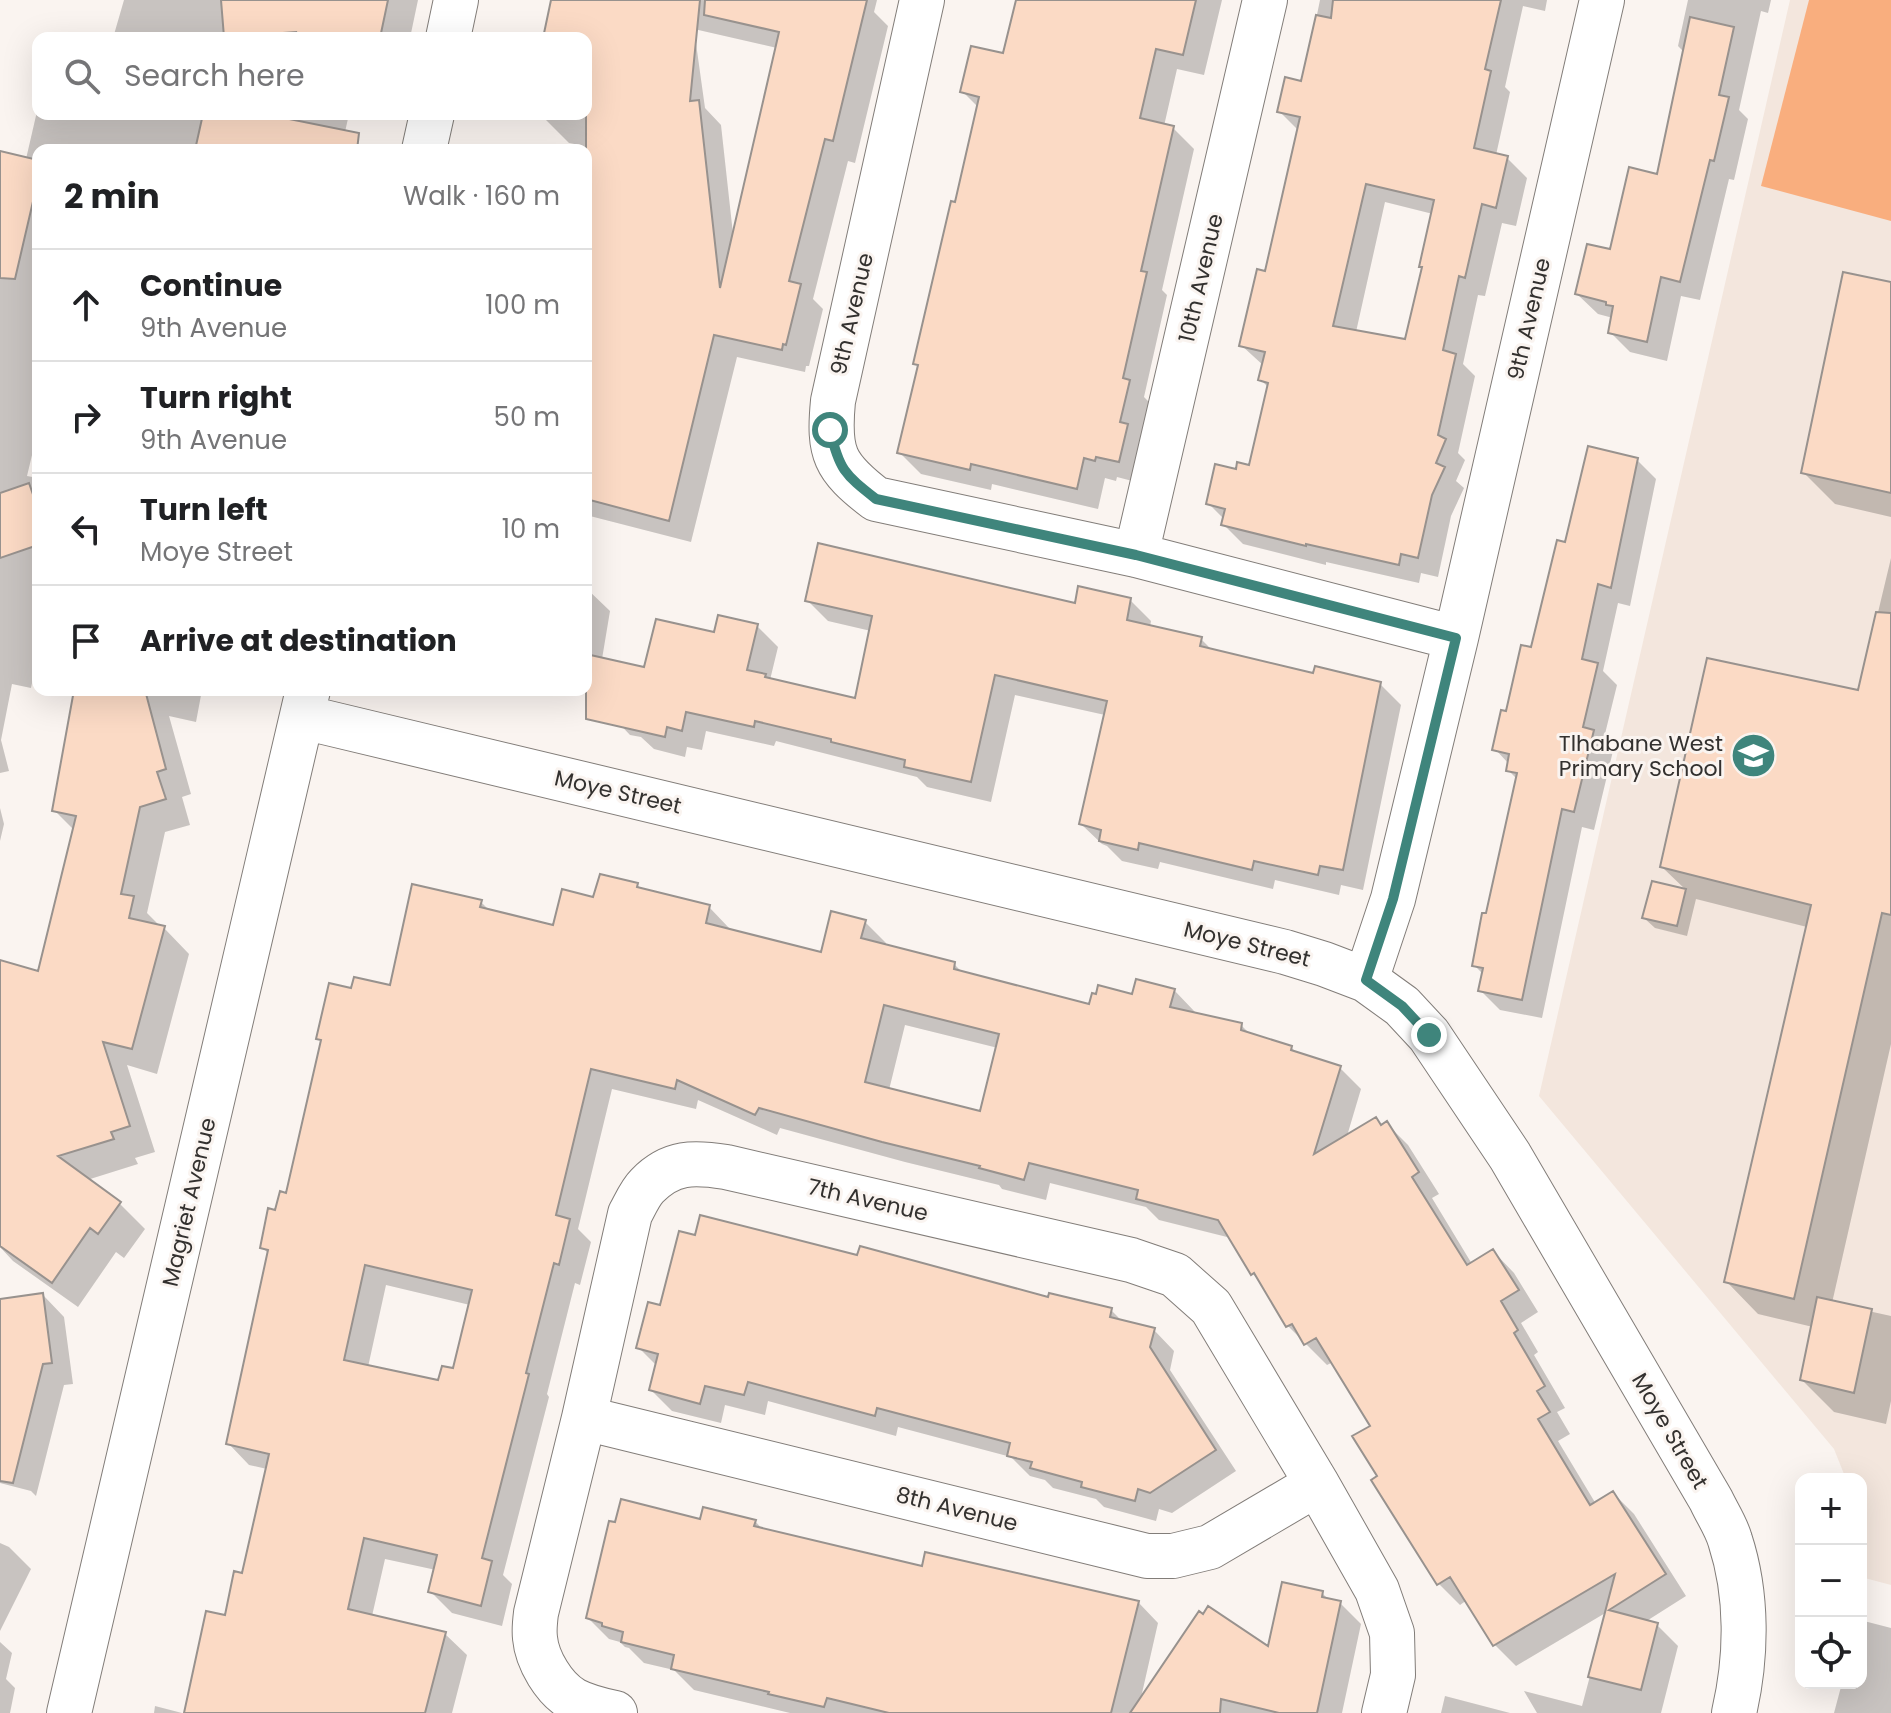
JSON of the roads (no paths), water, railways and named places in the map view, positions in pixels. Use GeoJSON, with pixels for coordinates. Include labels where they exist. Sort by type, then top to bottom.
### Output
{"type":"FeatureCollection","features":[{"type":"Feature","properties":{"kind":"street"},"geometry":{"type":"LineString","coordinates":[[449,32],[456,0]]}},
{"type":"Feature","properties":{"kind":"street","name":"9th Avenue"},"geometry":{"type":"LineString","coordinates":[[922,0],[833,401],[830,430],[836,459],[852,480],[876,499],[1136,555],[1456,638]]}},
{"type":"Feature","properties":{"kind":"street","name":"10th Avenue"},"geometry":{"type":"LineString","coordinates":[[1136,555],[1265,0]]}},
{"type":"Feature","properties":{"kind":"street","name":"9th Avenue"},"geometry":{"type":"LineString","coordinates":[[1366,980],[1393,899],[1456,638],[1602,0]]}},
{"type":"Feature","properties":{"kind":"street"},"geometry":{"type":"LineString","coordinates":[[425,144],[431,120]]}},
{"type":"Feature","properties":{"kind":"street","name":"Moye Street"},"geometry":{"type":"LineString","coordinates":[[306,704],[1285,952],[1366,980],[1402,1006],[1429,1035],[1510,1156],[1711,1500],[1730,1538],[1742,1590],[1744,1642],[1734,1713]]}},
{"type":"Feature","properties":{"kind":"street","name":"Magriet Avenue"},"geometry":{"type":"LineString","coordinates":[[69,1713],[306,704]]}},
{"type":"Feature","properties":{"kind":"street","name":"7th Avenue"},"geometry":{"type":"LineString","coordinates":[[615,1713],[572,1699],[555,1684],[543,1665],[535,1639],[536,1613],[630,1214],[646,1187],[671,1167],[698,1163],[1131,1260],[1175,1275],[1211,1307],[1377,1590],[1392,1633],[1393,1675],[1384,1713]]}},
{"type":"Feature","properties":{"kind":"street","name":"8th Avenue"},"geometry":{"type":"LineString","coordinates":[[584,1418],[1147,1556],[1173,1556],[1210,1547],[1317,1484]]}},
{"type":"Feature","properties":{"kind":"place","name":"Tlhabane West Primary School"},"geometry":{"type":"Point","coordinates":[1754,756]}}]}
